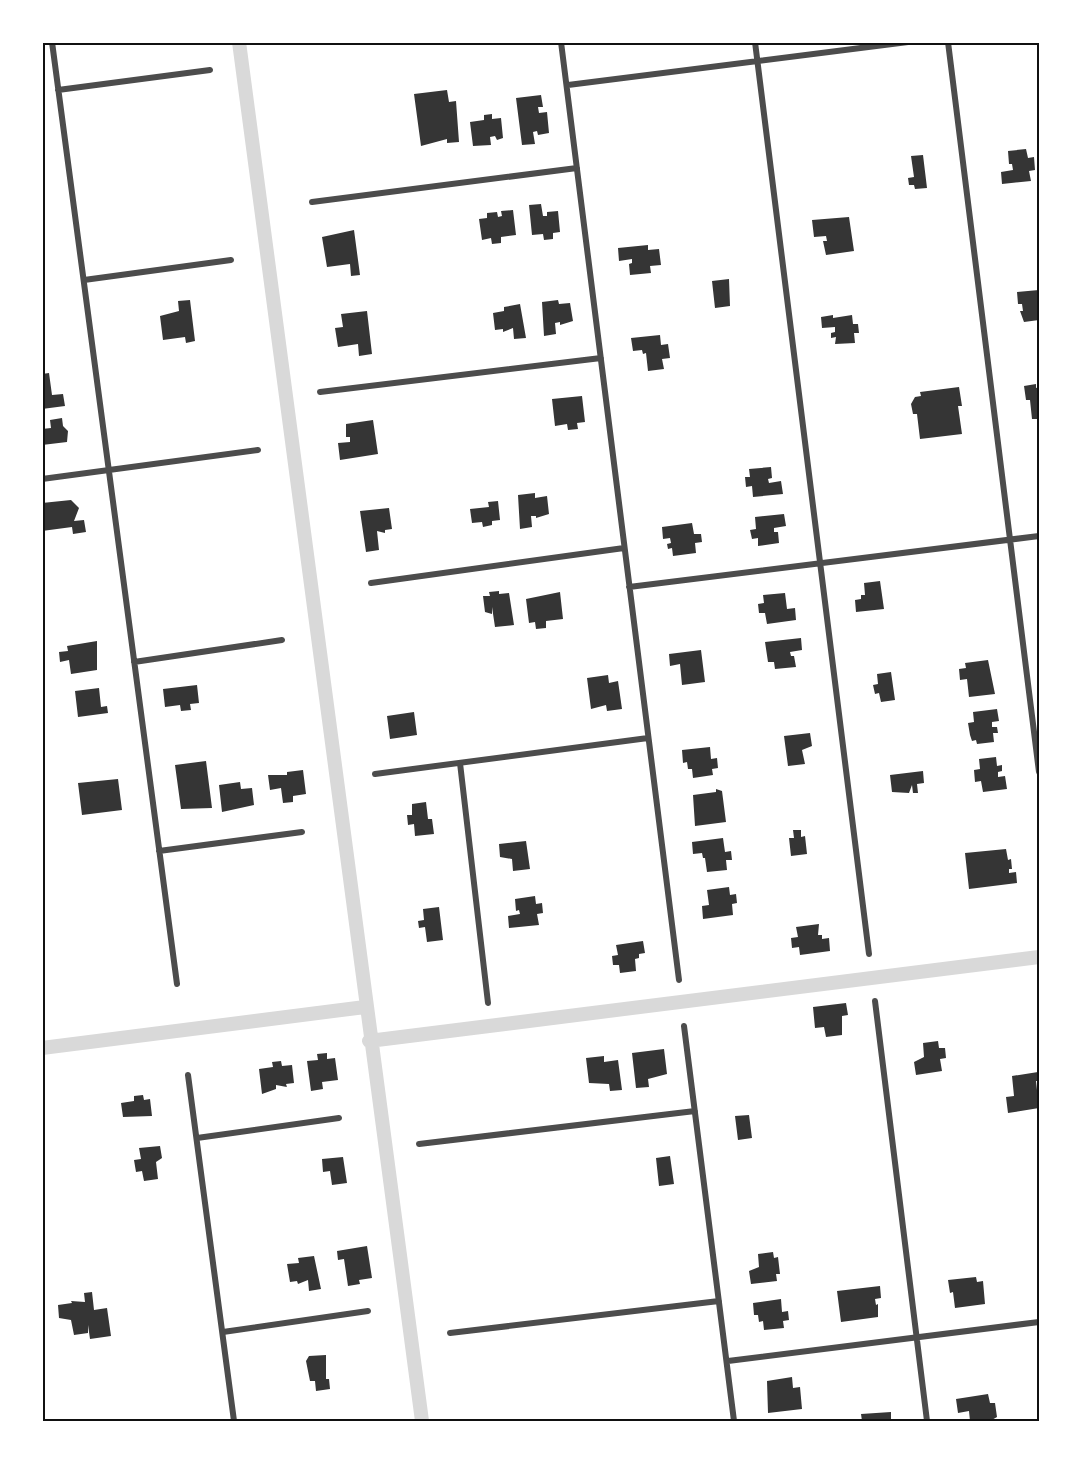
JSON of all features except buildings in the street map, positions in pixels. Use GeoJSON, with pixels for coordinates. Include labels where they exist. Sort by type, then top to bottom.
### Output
{"type":"FeatureCollection","features":[{"type":"Feature","properties":{"kind":"street"},"geometry":{"type":"LineString","coordinates":[[52,42],[177,984]]}},
{"type":"Feature","properties":{"kind":"street"},"geometry":{"type":"LineString","coordinates":[[561,42],[679,980]]}},
{"type":"Feature","properties":{"kind":"street"},"geometry":{"type":"LineString","coordinates":[[754,42],[869,954]]}},
{"type":"Feature","properties":{"kind":"street"},"geometry":{"type":"LineString","coordinates":[[568,85],[908,42]]}},
{"type":"Feature","properties":{"kind":"street"},"geometry":{"type":"LineString","coordinates":[[948,42],[1039,772]]}},
{"type":"Feature","properties":{"kind":"street"},"geometry":{"type":"LineString","coordinates":[[58,90],[210,70]]}},
{"type":"Feature","properties":{"kind":"street"},"geometry":{"type":"LineString","coordinates":[[312,202],[577,168]]}},
{"type":"Feature","properties":{"kind":"street"},"geometry":{"type":"LineString","coordinates":[[84,280],[231,260]]}},
{"type":"Feature","properties":{"kind":"street"},"geometry":{"type":"LineString","coordinates":[[320,392],[601,358]]}},
{"type":"Feature","properties":{"kind":"street"},"geometry":{"type":"LineString","coordinates":[[42,479],[258,450]]}},
{"type":"Feature","properties":{"kind":"street"},"geometry":{"type":"LineString","coordinates":[[629,587],[1039,536]]}},
{"type":"Feature","properties":{"kind":"street"},"geometry":{"type":"LineString","coordinates":[[371,583],[624,548]]}},
{"type":"Feature","properties":{"kind":"street"},"geometry":{"type":"LineString","coordinates":[[134,662],[282,640]]}},
{"type":"Feature","properties":{"kind":"street"},"geometry":{"type":"LineString","coordinates":[[375,774],[648,738]]}},
{"type":"Feature","properties":{"kind":"street"},"geometry":{"type":"LineString","coordinates":[[460,763],[488,1003]]}},
{"type":"Feature","properties":{"kind":"street"},"geometry":{"type":"LineString","coordinates":[[159,851],[302,832]]}},
{"type":"Feature","properties":{"kind":"street"},"geometry":{"type":"LineString","coordinates":[[874,1001],[927,1421]]}},
{"type":"Feature","properties":{"kind":"street"},"geometry":{"type":"LineString","coordinates":[[684,1026],[734,1421]]}},
{"type":"Feature","properties":{"kind":"street"},"geometry":{"type":"LineString","coordinates":[[189,1075],[234,1421]]}},
{"type":"Feature","properties":{"kind":"street"},"geometry":{"type":"LineString","coordinates":[[419,1144],[695,1111]]}},
{"type":"Feature","properties":{"kind":"street"},"geometry":{"type":"LineString","coordinates":[[197,1138],[339,1118]]}},
{"type":"Feature","properties":{"kind":"street"},"geometry":{"type":"LineString","coordinates":[[450,1333],[719,1301]]}},
{"type":"Feature","properties":{"kind":"street"},"geometry":{"type":"LineString","coordinates":[[223,1332],[368,1311]]}},
{"type":"Feature","properties":{"kind":"street"},"geometry":{"type":"LineString","coordinates":[[728,1361],[1039,1322]]}},
{"type":"Feature","properties":{"kind":"waterway"},"geometry":{"type":"LineString","coordinates":[[239,42],[422,1421]]}},
{"type":"Feature","properties":{"kind":"waterway"},"geometry":{"type":"LineString","coordinates":[[369,1041],[1039,957]]}},
{"type":"Feature","properties":{"kind":"waterway"},"geometry":{"type":"LineString","coordinates":[[42,1048],[365,1007]]}}]}
